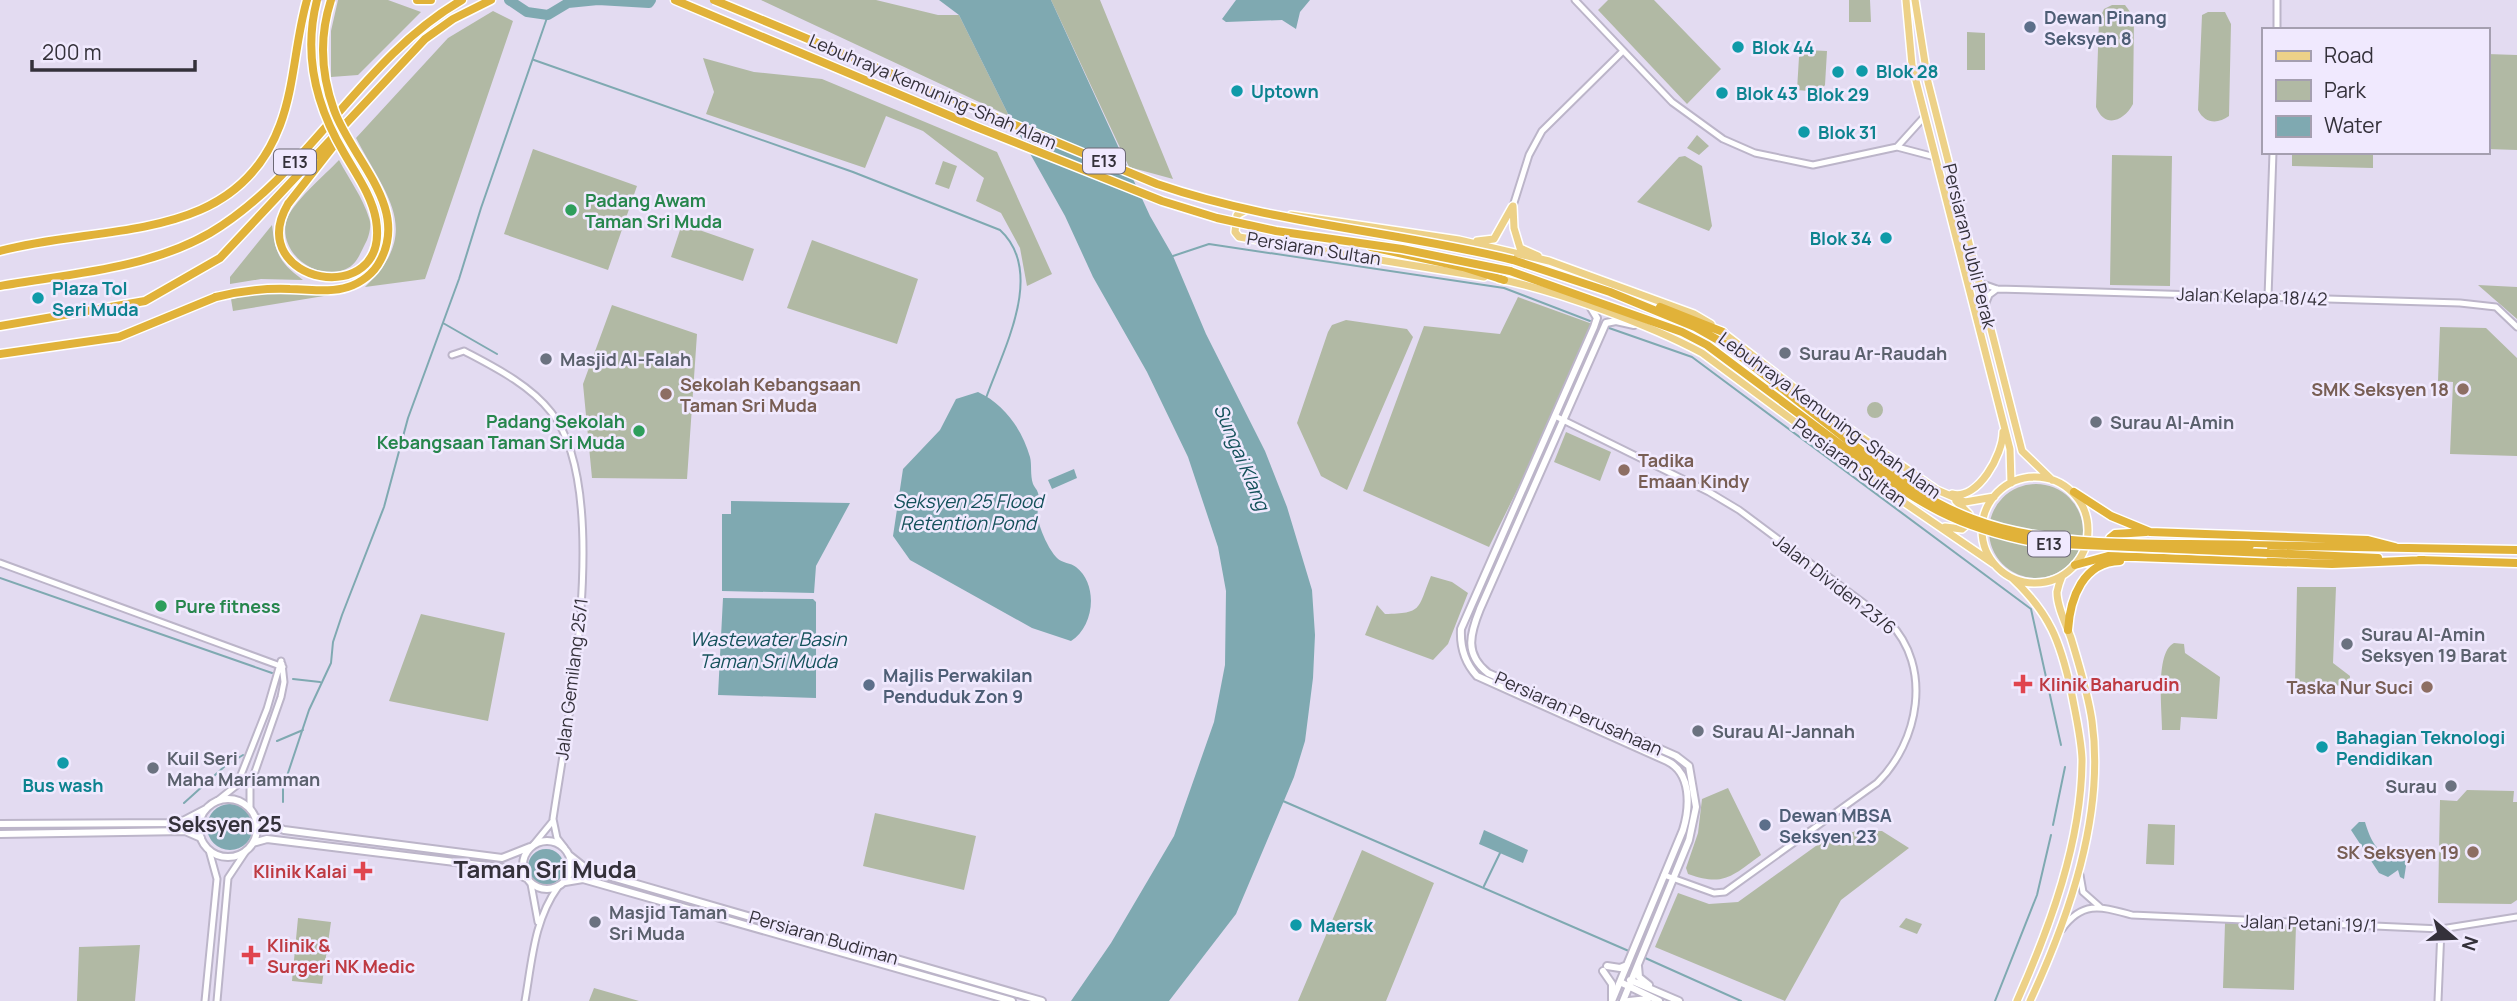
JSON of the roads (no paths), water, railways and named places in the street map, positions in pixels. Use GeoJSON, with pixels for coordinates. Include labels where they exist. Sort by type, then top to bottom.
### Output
{"type":"FeatureCollection","features":[{"type":"Feature","properties":{"kind":"highway"},"geometry":{"type":"LineString","coordinates":[[0,251],[163,223],[214,205],[238,188],[265,155],[281,123],[307,0]]}},
{"type":"Feature","properties":{"kind":"highway"},"geometry":{"type":"LineString","coordinates":[[317,0],[311,46],[314,79],[332,131],[375,212],[378,230],[369,258],[348,275],[333,279],[315,277],[298,269],[285,251],[280,227],[288,204],[383,85]]}},
{"type":"Feature","properties":{"kind":"highway"},"geometry":{"type":"LineString","coordinates":[[0,354],[119,337],[216,297],[264,289],[336,290],[367,277],[384,254],[389,228],[385,206],[335,112],[326,77],[323,45],[331,0]]}},
{"type":"Feature","properties":{"kind":"highway"},"geometry":{"type":"LineString","coordinates":[[417,0],[431,0]]}},
{"type":"Feature","properties":{"kind":"highway","name":"E13"},"geometry":{"type":"LineString","coordinates":[[0,286],[139,261],[208,234],[275,183],[402,44],[462,0]]}},
{"type":"Feature","properties":{"kind":"highway","name":"E13"},"geometry":{"type":"LineString","coordinates":[[0,326],[145,301],[183,282],[220,258],[425,39],[453,19],[491,0]]}},
{"type":"Feature","properties":{"kind":"highway","name":"Lebuhraya Kemuning-Shah Alam"},"geometry":{"type":"LineString","coordinates":[[675,0],[1162,201],[1243,225],[1402,249],[1510,271]]}},
{"type":"Feature","properties":{"kind":"highway","name":"Lebuhraya Kemuning-Shah Alam"},"geometry":{"type":"LineString","coordinates":[[714,0],[1157,184],[1202,200],[1259,214],[1464,248],[1513,260]]}},
{"type":"Feature","properties":{"kind":"highway"},"geometry":{"type":"LineString","coordinates":[[1355,243],[1504,280]]}},
{"type":"Feature","properties":{"kind":"highway","name":"Lebuhraya Kemuning–Shah Alam"},"geometry":{"type":"LineString","coordinates":[[1513,260],[1610,292],[1695,327],[1726,344],[1930,509],[2004,537],[2051,544],[2517,563]]}},
{"type":"Feature","properties":{"kind":"highway","name":"Lebuhraya Kemuning–Shah Alam"},"geometry":{"type":"LineString","coordinates":[[1510,271],[1682,332],[1707,345],[1857,452],[1934,501],[2004,529],[2074,539],[2517,550]]}},
{"type":"Feature","properties":{"kind":"highway"},"geometry":{"type":"LineString","coordinates":[[1610,292],[1723,332]]}},
{"type":"Feature","properties":{"kind":"highway"},"geometry":{"type":"LineString","coordinates":[[2074,492],[2111,516],[2150,532]]}},
{"type":"Feature","properties":{"kind":"highway"},"geometry":{"type":"LineString","coordinates":[[2130,557],[2112,552],[2108,545],[2110,538],[2115,534],[2150,532],[2368,540],[2395,547]]}},
{"type":"Feature","properties":{"kind":"highway"},"geometry":{"type":"LineString","coordinates":[[2075,565],[2108,556],[2332,564],[2424,560]]}},
{"type":"Feature","properties":{"kind":"highway"},"geometry":{"type":"LineString","coordinates":[[2068,630],[2073,596],[2096,568],[2111,561],[2165,559]]}},
{"type":"Feature","properties":{"kind":"main road","name":"Persiaran Jubli Perak"},"geometry":{"type":"LineString","coordinates":[[1906,0],[1908,39],[2010,449],[2011,483]]}},
{"type":"Feature","properties":{"kind":"main road","name":"Persiaran Jubli Perak"},"geometry":{"type":"LineString","coordinates":[[1915,0],[1928,82],[2022,451],[2052,480]]}},
{"type":"Feature","properties":{"kind":"main road"},"geometry":{"type":"LineString","coordinates":[[1459,240],[1483,242],[1494,239],[1513,206]]}},
{"type":"Feature","properties":{"kind":"main road"},"geometry":{"type":"LineString","coordinates":[[1513,206],[1516,240],[1520,248],[1549,261]]}},
{"type":"Feature","properties":{"kind":"main road","name":"Persiaran Sultan"},"geometry":{"type":"LineString","coordinates":[[1994,497],[1973,502],[1953,498],[1937,490],[1826,413],[1723,332],[1693,314],[1549,261],[1459,240],[1245,209],[1237,215],[1234,224],[1239,237],[1504,280],[1591,308],[1702,353],[1994,564]]}},
{"type":"Feature","properties":{"kind":"main road","name":"Persiaran Perusahaan"},"geometry":{"type":"LineString","coordinates":[[1591,308],[1597,318],[1594,327],[1461,629],[1462,648],[1467,664],[1485,680],[1680,769],[1688,808],[1664,875],[1612,1001]]}},
{"type":"Feature","properties":{"kind":"main road","name":"Persiaran Perusahaan"},"geometry":{"type":"LineString","coordinates":[[1623,1001],[1689,840],[1696,807],[1689,766],[1676,756],[1488,673],[1480,667],[1471,650],[1471,632],[1606,323],[1616,321],[1639,326]]}},
{"type":"Feature","properties":{"kind":"main road"},"geometry":{"type":"LineString","coordinates":[[1937,490],[1958,495],[1976,487],[2002,444],[2003,425]]}},
{"type":"Feature","properties":{"kind":"main road"},"geometry":{"type":"LineString","coordinates":[[2013,579],[2033,583],[2062,576],[2075,565],[2085,546],[2088,524],[2074,492],[2052,480],[2024,478],[2011,483],[1994,497],[1982,523],[1984,545],[1994,564],[2036,600],[2053,626],[2066,666],[2082,758],[2070,848],[2057,903],[2017,1001]]}},
{"type":"Feature","properties":{"kind":"main road"},"geometry":{"type":"LineString","coordinates":[[1939,526],[1962,529],[1970,522],[1969,514],[1953,498]]}},
{"type":"Feature","properties":{"kind":"main road"},"geometry":{"type":"LineString","coordinates":[[2030,1001],[2055,942],[2080,861],[2094,788],[2090,708],[2057,593],[2062,576]]}},
{"type":"Feature","properties":{"kind":"main road"},"geometry":{"type":"LineString","coordinates":[[0,824],[172,823],[185,820],[217,801],[235,799],[250,809],[256,817],[284,830],[502,858],[532,846],[555,842],[564,847],[569,855],[570,874],[565,882],[549,890],[504,868],[267,839],[253,843]]}},
{"type":"Feature","properties":{"kind":"main road"},"geometry":{"type":"LineString","coordinates":[[206,809],[200,823],[201,838],[209,850],[227,857],[246,851],[253,843],[256,817]]}},
{"type":"Feature","properties":{"kind":"main road"},"geometry":{"type":"LineString","coordinates":[[0,834],[185,831],[201,838]]}},
{"type":"Feature","properties":{"kind":"main road"},"geometry":{"type":"LineString","coordinates":[[528,881],[522,867],[524,856],[532,846]]}},
{"type":"Feature","properties":{"kind":"main road","name":"Persiaran Budiman"},"geometry":{"type":"LineString","coordinates":[[569,855],[587,870],[1042,1001]]}},
{"type":"Feature","properties":{"kind":"main road","name":"Persiaran Budiman"},"geometry":{"type":"LineString","coordinates":[[565,882],[583,879],[1012,1001]]}},
{"type":"Feature","properties":{"kind":"main road"},"geometry":{"type":"LineString","coordinates":[[1612,1001],[1612,984],[1605,969],[1620,968],[1628,962]]}},
{"type":"Feature","properties":{"kind":"main road"},"geometry":{"type":"LineString","coordinates":[[1638,962],[1639,977],[1660,992]]}},
{"type":"Feature","properties":{"kind":"main road"},"geometry":{"type":"LineString","coordinates":[[1621,979],[1679,1001]]}},
{"type":"Feature","properties":{"kind":"main road"},"geometry":{"type":"LineString","coordinates":[[1630,983],[1658,1001]]}},
{"type":"Feature","properties":{"kind":"main road"},"geometry":{"type":"LineString","coordinates":[[1629,1001],[1639,998],[1658,1001]]}},
{"type":"Feature","properties":{"kind":"street"},"geometry":{"type":"LineString","coordinates":[[1575,0],[1622,52],[1694,120],[1723,139],[1755,153],[1813,165],[1896,147],[1936,157]]}},
{"type":"Feature","properties":{"kind":"street"},"geometry":{"type":"LineString","coordinates":[[2277,0],[2277,28]]}},
{"type":"Feature","properties":{"kind":"street"},"geometry":{"type":"LineString","coordinates":[[1513,206],[1529,155],[1542,131],[1622,52]]}},
{"type":"Feature","properties":{"kind":"street"},"geometry":{"type":"LineString","coordinates":[[1896,147],[1925,116]]}},
{"type":"Feature","properties":{"kind":"street"},"geometry":{"type":"LineString","coordinates":[[2269,298],[2273,154]]}},
{"type":"Feature","properties":{"kind":"street","name":"Jalan Kelapa 18/42"},"geometry":{"type":"LineString","coordinates":[[1980,282],[1997,289],[2493,306],[2517,327]]}},
{"type":"Feature","properties":{"kind":"street"},"geometry":{"type":"LineString","coordinates":[[1985,305],[1989,295],[1997,289]]}},
{"type":"Feature","properties":{"kind":"street","name":"Jalan Gemilang 25/1"},"geometry":{"type":"LineString","coordinates":[[452,355],[464,351],[499,369],[551,412],[567,442],[579,489],[583,583],[580,643],[553,819],[532,846]]}},
{"type":"Feature","properties":{"kind":"street","name":"Jalan Dividen 23/6"},"geometry":{"type":"LineString","coordinates":[[1555,416],[1740,510],[1889,622],[1905,642],[1918,693],[1910,735],[1896,763],[1877,783],[1725,892],[1714,893],[1664,875]]}},
{"type":"Feature","properties":{"kind":"street"},"geometry":{"type":"LineString","coordinates":[[0,563],[281,667]]}},
{"type":"Feature","properties":{"kind":"street"},"geometry":{"type":"LineString","coordinates":[[217,801],[237,785],[281,667]]}},
{"type":"Feature","properties":{"kind":"street"},"geometry":{"type":"LineString","coordinates":[[250,809],[250,786],[281,697],[281,667]]}},
{"type":"Feature","properties":{"kind":"street"},"geometry":{"type":"LineString","coordinates":[[553,819],[557,838],[564,847]]}},
{"type":"Feature","properties":{"kind":"street"},"geometry":{"type":"LineString","coordinates":[[205,1001],[217,879],[209,850]]}},
{"type":"Feature","properties":{"kind":"street"},"geometry":{"type":"LineString","coordinates":[[217,1001],[229,878],[246,851]]}},
{"type":"Feature","properties":{"kind":"street"},"geometry":{"type":"LineString","coordinates":[[2080,861],[2083,892],[2100,907]]}},
{"type":"Feature","properties":{"kind":"street"},"geometry":{"type":"LineString","coordinates":[[528,881],[537,904],[538,929]]}},
{"type":"Feature","properties":{"kind":"street"},"geometry":{"type":"LineString","coordinates":[[525,1001],[544,908],[558,887]]}},
{"type":"Feature","properties":{"kind":"street"},"geometry":{"type":"LineString","coordinates":[[2055,942],[2071,916],[2082,910],[2100,907]]}},
{"type":"Feature","properties":{"kind":"street","name":"Jalan Petani 19/1"},"geometry":{"type":"LineString","coordinates":[[2100,907],[2132,915],[2441,929],[2517,918]]}},
{"type":"Feature","properties":{"kind":"street"},"geometry":{"type":"LineString","coordinates":[[2438,1001],[2441,929]]}},
{"type":"Feature","properties":{"kind":"water","name":"Sungai Klang"},"geometry":{"type":"Polygon","coordinates":[[[939,0],[1051,0],[1150,216],[1173,256],[1206,334],[1265,451],[1287,507],[1312,590],[1315,635],[1313,678],[1305,741],[1294,777],[1236,914],[1169,1001],[1071,1001],[1111,943],[1174,836],[1214,722],[1225,665],[1226,591],[1218,547],[1188,457],[1147,372],[1093,277],[1065,216],[1009,116],[959,15],[939,0]]]}},
{"type":"Feature","properties":{"kind":"water"},"geometry":{"type":"Polygon","coordinates":[[[1236,0],[1310,0],[1300,12],[1296,29],[1282,20],[1226,22],[1222,19],[1236,0]]]}},
{"type":"Feature","properties":{"kind":"water","name":"Seksyen 25 Flood Retention Pond"},"geometry":{"type":"Polygon","coordinates":[[[978,392],[1004,410],[1017,427],[1030,457],[1032,481],[1039,496],[1038,519],[1045,540],[1057,558],[1076,567],[1088,584],[1091,595],[1089,616],[1079,635],[1071,641],[1032,628],[910,560],[893,536],[903,469],[940,430],[956,399],[978,392]]]}},
{"type":"Feature","properties":{"kind":"water"},"geometry":{"type":"Polygon","coordinates":[[[1074,469],[1077,478],[1052,489],[1048,480],[1074,469]]]}},
{"type":"Feature","properties":{"kind":"water","name":"Wastewater Basin Taman Sri Muda"},"geometry":{"type":"Polygon","coordinates":[[[731,501],[850,503],[816,566],[814,593],[722,591],[722,514],[731,514],[731,501]]]}},
{"type":"Feature","properties":{"kind":"water","name":"Wastewater Basin Taman Sri Muda"},"geometry":{"type":"Polygon","coordinates":[[[723,598],[813,599],[816,602],[816,698],[718,695],[723,598]]]}},
{"type":"Feature","properties":{"kind":"water"},"geometry":{"type":"Polygon","coordinates":[[[230,804],[246,811],[253,827],[246,843],[230,850],[214,843],[207,827],[214,811],[230,804]]]}},
{"type":"Feature","properties":{"kind":"water"},"geometry":{"type":"Polygon","coordinates":[[[2359,822],[2365,822],[2373,842],[2382,852],[2403,853],[2406,866],[2404,879],[2400,877],[2398,870],[2388,877],[2379,873],[2351,830],[2359,822]]]}},
{"type":"Feature","properties":{"kind":"water"},"geometry":{"type":"Polygon","coordinates":[[[1484,830],[1528,850],[1523,863],[1479,844],[1484,830]]]}},
{"type":"Feature","properties":{"kind":"water"},"geometry":{"type":"Polygon","coordinates":[[[546,849],[559,854],[564,867],[559,880],[546,885],[533,880],[528,867],[533,854],[546,849]]]}},
{"type":"Feature","properties":{"kind":"waterway"},"geometry":{"type":"LineString","coordinates":[[509,0],[527,12],[548,15],[568,3],[598,0],[649,3],[651,0]]}},
{"type":"Feature","properties":{"kind":"waterway"},"geometry":{"type":"LineString","coordinates":[[283,802],[283,788],[309,710],[331,663],[333,642],[342,615],[384,507],[408,418],[459,279],[548,15]]}},
{"type":"Feature","properties":{"kind":"waterway"},"geometry":{"type":"LineString","coordinates":[[534,60],[853,172],[1000,230],[1013,247],[1020,267],[1020,289],[1010,335],[986,398]]}},
{"type":"Feature","properties":{"kind":"waterway"},"geometry":{"type":"LineString","coordinates":[[1173,256],[1209,244],[1504,288],[1590,321]]}},
{"type":"Feature","properties":{"kind":"waterway"},"geometry":{"type":"LineString","coordinates":[[443,323],[497,354]]}},
{"type":"Feature","properties":{"kind":"waterway"},"geometry":{"type":"LineString","coordinates":[[1609,328],[1692,357],[2031,609],[2061,745]]}},
{"type":"Feature","properties":{"kind":"waterway"},"geometry":{"type":"LineString","coordinates":[[0,578],[272,673]]}},
{"type":"Feature","properties":{"kind":"waterway"},"geometry":{"type":"LineString","coordinates":[[293,679],[320,682]]}},
{"type":"Feature","properties":{"kind":"waterway"},"geometry":{"type":"LineString","coordinates":[[277,741],[303,730]]}},
{"type":"Feature","properties":{"kind":"waterway"},"geometry":{"type":"LineString","coordinates":[[184,803],[225,766],[243,755]]}},
{"type":"Feature","properties":{"kind":"waterway"},"geometry":{"type":"LineString","coordinates":[[2053,825],[2065,767]]}},
{"type":"Feature","properties":{"kind":"waterway"},"geometry":{"type":"LineString","coordinates":[[1283,801],[1638,955]]}},
{"type":"Feature","properties":{"kind":"waterway"},"geometry":{"type":"LineString","coordinates":[[1995,1001],[2037,895],[2051,835]]}},
{"type":"Feature","properties":{"kind":"waterway"},"geometry":{"type":"LineString","coordinates":[[1484,886],[1500,853]]}},
{"type":"Feature","properties":{"kind":"waterway"},"geometry":{"type":"LineString","coordinates":[[1643,957],[1741,1001]]}},
{"type":"Feature","properties":{"kind":"place","name":"Dewan Pinang Seksyen 8"},"geometry":{"type":"Point","coordinates":[2030,27]}},
{"type":"Feature","properties":{"kind":"place","name":"Blok 44"},"geometry":{"type":"Point","coordinates":[1738,47]}},
{"type":"Feature","properties":{"kind":"place","name":"Blok 28"},"geometry":{"type":"Point","coordinates":[1862,71]}},
{"type":"Feature","properties":{"kind":"place","name":"Blok 29"},"geometry":{"type":"Point","coordinates":[1838,72]}},
{"type":"Feature","properties":{"kind":"place","name":"Uptown"},"geometry":{"type":"Point","coordinates":[1237,91]}},
{"type":"Feature","properties":{"kind":"place","name":"Blok 43"},"geometry":{"type":"Point","coordinates":[1722,93]}},
{"type":"Feature","properties":{"kind":"place","name":"Blok 31"},"geometry":{"type":"Point","coordinates":[1804,132]}},
{"type":"Feature","properties":{"kind":"place","name":"Padang Awam Taman Sri Muda"},"geometry":{"type":"Point","coordinates":[571,210]}},
{"type":"Feature","properties":{"kind":"place","name":"Blok 34"},"geometry":{"type":"Point","coordinates":[1886,238]}},
{"type":"Feature","properties":{"kind":"place","name":"Plaza Tol Seri Muda"},"geometry":{"type":"Point","coordinates":[38,298]}},
{"type":"Feature","properties":{"kind":"place","name":"Surau Ar-Raudah"},"geometry":{"type":"Point","coordinates":[1785,353]}},
{"type":"Feature","properties":{"kind":"place","name":"Masjid Al-Falah"},"geometry":{"type":"Point","coordinates":[546,359]}},
{"type":"Feature","properties":{"kind":"place","name":"SMK Seksyen 18"},"geometry":{"type":"Point","coordinates":[2463,389]}},
{"type":"Feature","properties":{"kind":"place","name":"Sekolah Kebangsaan Taman Sri Muda"},"geometry":{"type":"Point","coordinates":[666,394]}},
{"type":"Feature","properties":{"kind":"place","name":"Surau Al-Amin"},"geometry":{"type":"Point","coordinates":[2096,422]}},
{"type":"Feature","properties":{"kind":"place","name":"Padang Sekolah Kebangsaan Taman Sri Muda"},"geometry":{"type":"Point","coordinates":[639,431]}},
{"type":"Feature","properties":{"kind":"place","name":"Tadika Emaan Kindy"},"geometry":{"type":"Point","coordinates":[1624,470]}},
{"type":"Feature","properties":{"kind":"place","name":"Pure fitness"},"geometry":{"type":"Point","coordinates":[161,606]}},
{"type":"Feature","properties":{"kind":"place","name":"Surau Al-Amin Seksyen 19 Barat"},"geometry":{"type":"Point","coordinates":[2347,644]}},
{"type":"Feature","properties":{"kind":"place","name":"Klinik Baharudin"},"geometry":{"type":"Point","coordinates":[2023,684]}},
{"type":"Feature","properties":{"kind":"place","name":"Majlis Perwakilan Penduduk Zon 9"},"geometry":{"type":"Point","coordinates":[869,685]}},
{"type":"Feature","properties":{"kind":"place","name":"Taska Nur Suci"},"geometry":{"type":"Point","coordinates":[2427,687]}},
{"type":"Feature","properties":{"kind":"place","name":"Surau Al-Jannah"},"geometry":{"type":"Point","coordinates":[1698,731]}},
{"type":"Feature","properties":{"kind":"place","name":"Bahagian Teknologi Pendidikan"},"geometry":{"type":"Point","coordinates":[2322,747]}},
{"type":"Feature","properties":{"kind":"place","name":"Bus wash"},"geometry":{"type":"Point","coordinates":[63,763]}},
{"type":"Feature","properties":{"kind":"place","name":"Kuil Seri Maha Mariamman"},"geometry":{"type":"Point","coordinates":[153,768]}},
{"type":"Feature","properties":{"kind":"place","name":"Surau"},"geometry":{"type":"Point","coordinates":[2451,786]}},
{"type":"Feature","properties":{"kind":"place","name":"Dewan MBSA Seksyen 23"},"geometry":{"type":"Point","coordinates":[1765,825]}},
{"type":"Feature","properties":{"kind":"place","name":"SK Seksyen 19"},"geometry":{"type":"Point","coordinates":[2473,852]}},
{"type":"Feature","properties":{"kind":"place","name":"Klinik Kalai"},"geometry":{"type":"Point","coordinates":[363,871]}},
{"type":"Feature","properties":{"kind":"place","name":"Masjid Taman Sri Muda"},"geometry":{"type":"Point","coordinates":[595,922]}},
{"type":"Feature","properties":{"kind":"place","name":"Maersk"},"geometry":{"type":"Point","coordinates":[1296,925]}},
{"type":"Feature","properties":{"kind":"place","name":"Klinik & Surgeri NK Medic"},"geometry":{"type":"Point","coordinates":[251,955]}},
{"type":"Feature","properties":{"kind":"district","name":"Seksyen 25"},"geometry":{"type":"Point","coordinates":[225,824]}},
{"type":"Feature","properties":{"kind":"district","name":"Taman Sri Muda"},"geometry":{"type":"Point","coordinates":[545,868]}}]}
